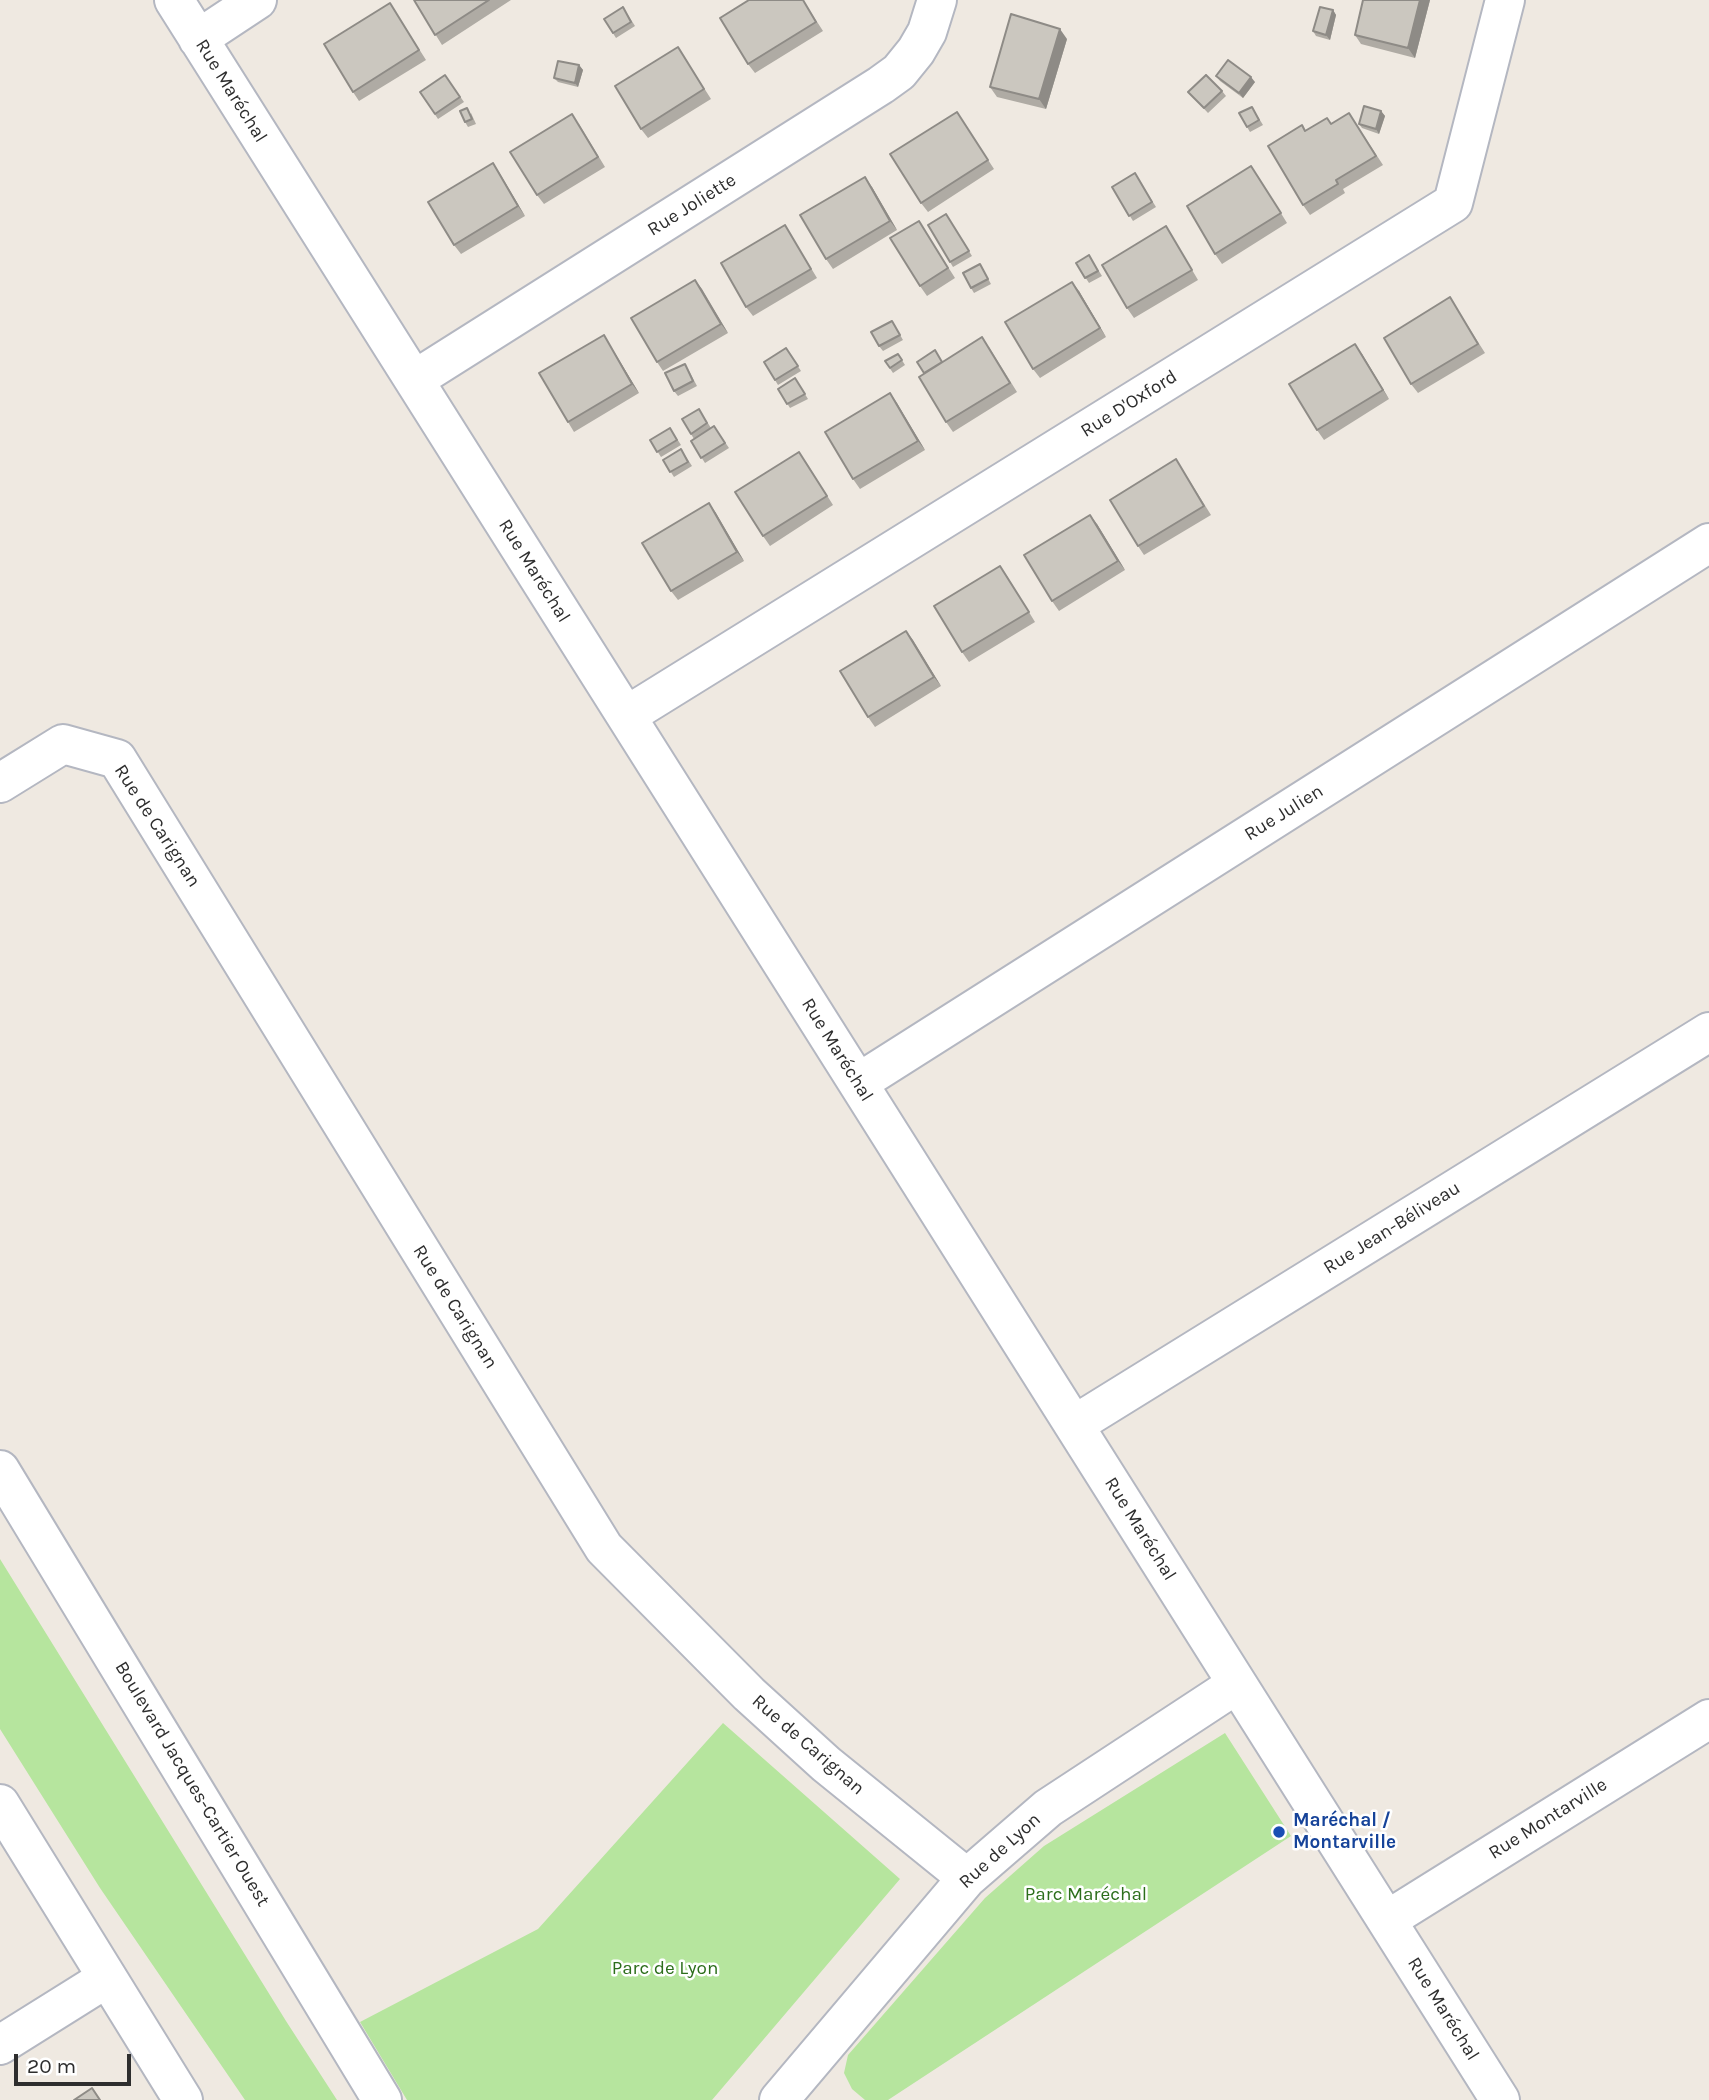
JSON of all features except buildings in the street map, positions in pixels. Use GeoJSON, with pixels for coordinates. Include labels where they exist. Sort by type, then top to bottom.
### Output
{"type":"FeatureCollection","features":[{"type":"Feature","properties":{"kind":"street","name":"Rue Maréchal"},"geometry":{"type":"LineString","coordinates":[[174,0],[1500,2100]]}},
{"type":"Feature","properties":{"kind":"street"},"geometry":{"type":"LineString","coordinates":[[198,39],[257,0]]}},
{"type":"Feature","properties":{"kind":"street","name":"Rue Joliette"},"geometry":{"type":"LineString","coordinates":[[414,380],[899,72],[927,32],[937,0]]}},
{"type":"Feature","properties":{"kind":"street","name":"Rue D'Oxford"},"geometry":{"type":"LineString","coordinates":[[626,716],[1453,203],[1505,0]]}},
{"type":"Feature","properties":{"kind":"street","name":"Rue Julien"},"geometry":{"type":"LineString","coordinates":[[858,1083],[1709,543]]}},
{"type":"Feature","properties":{"kind":"street","name":"Rue de Carignan"},"geometry":{"type":"LineString","coordinates":[[0,783],[63,744],[117,759],[604,1548],[826,1764],[967,1878]]}},
{"type":"Feature","properties":{"kind":"street","name":"Rue Jean-Béliveau"},"geometry":{"type":"LineString","coordinates":[[1074,1425],[1709,1032]]}},
{"type":"Feature","properties":{"kind":"street","name":"Boulevard Jacques-Cartier Ouest"},"geometry":{"type":"LineString","coordinates":[[0,1470],[382,2100]]}},
{"type":"Feature","properties":{"kind":"street","name":"Rue de Lyon"},"geometry":{"type":"LineString","coordinates":[[787,2097],[967,1878],[1048,1808],[1237,1684]]}},
{"type":"Feature","properties":{"kind":"street","name":"Rue Montarville"},"geometry":{"type":"LineString","coordinates":[[1387,1920],[1709,1719]]}},
{"type":"Feature","properties":{"kind":"street"},"geometry":{"type":"LineString","coordinates":[[0,1804],[183,2100]]}},
{"type":"Feature","properties":{"kind":"street"},"geometry":{"type":"LineString","coordinates":[[0,2045],[107,1978]]}},
{"type":"Feature","properties":{"kind":"green space"},"geometry":{"type":"Polygon","coordinates":[[[0,1559],[337,2100],[245,2100],[100,1888],[0,1729],[0,1559]]]}},
{"type":"Feature","properties":{"kind":"green space","name":"Parc de Lyon"},"geometry":{"type":"Polygon","coordinates":[[[723,1723],[900,1879],[712,2100],[407,2100],[360,2022],[538,1929],[723,1723]]]}},
{"type":"Feature","properties":{"kind":"green space","name":"Parc Maréchal"},"geometry":{"type":"Polygon","coordinates":[[[1225,1733],[1291,1836],[888,2100],[865,2100],[852,2089],[844,2073],[848,2055],[985,1898],[1044,1846],[1225,1733]]]}},
{"type":"Feature","properties":{"kind":"place","name":"Maréchal / Montarville"},"geometry":{"type":"Point","coordinates":[1279,1832]}}]}
